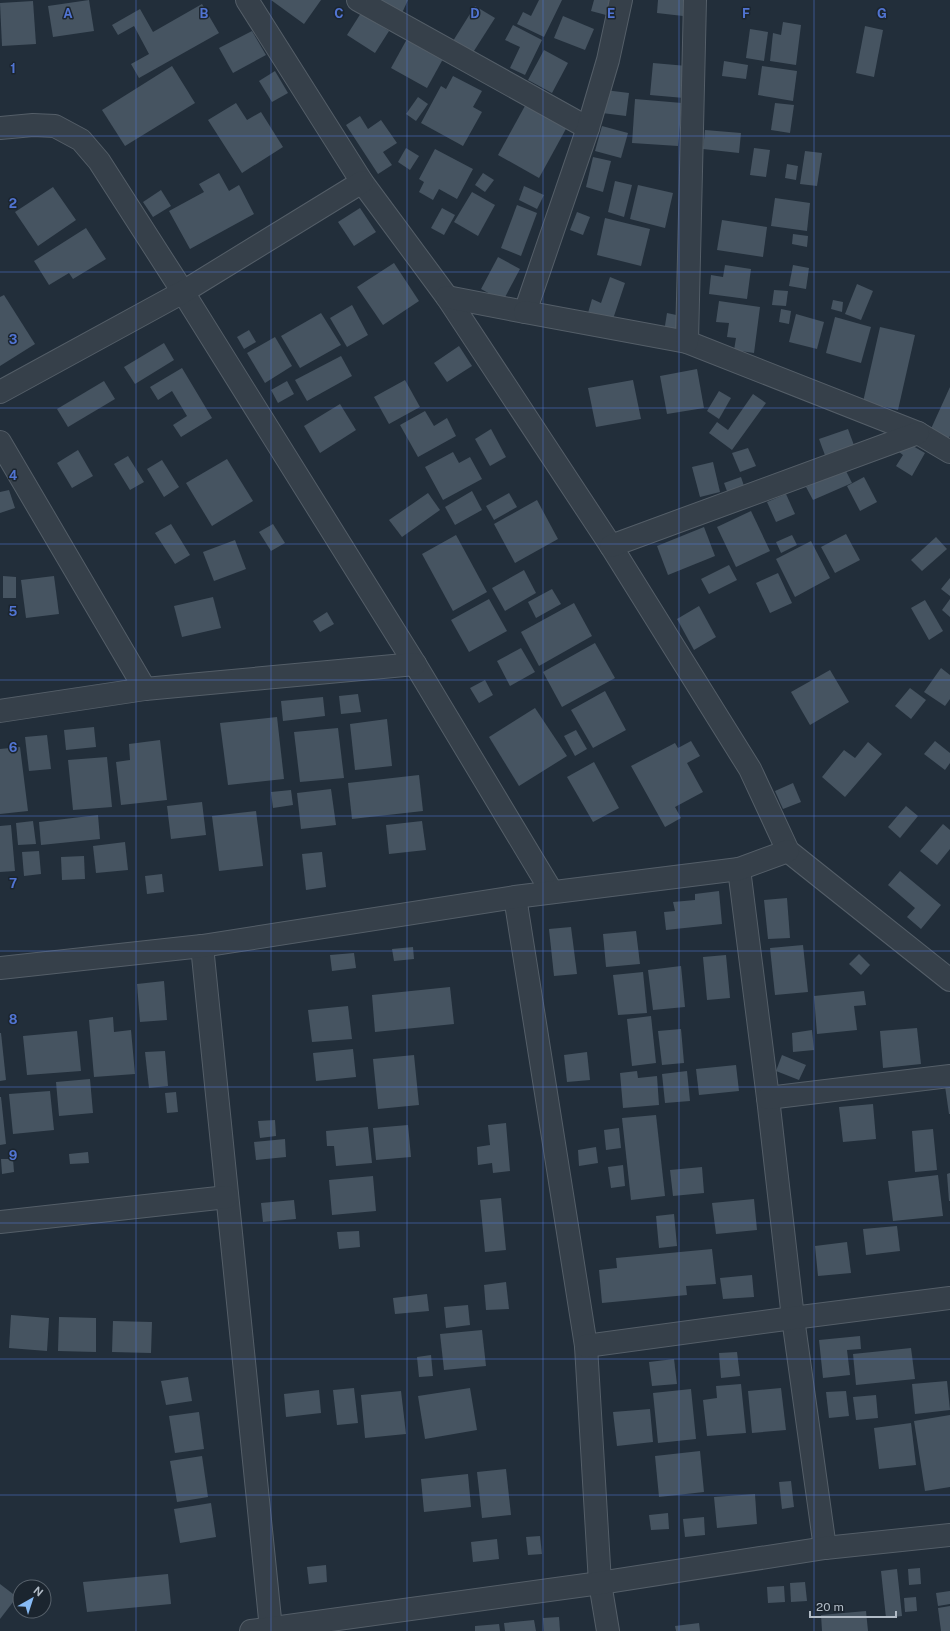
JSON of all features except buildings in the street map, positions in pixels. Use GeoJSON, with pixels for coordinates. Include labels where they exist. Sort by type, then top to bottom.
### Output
{"type":"FeatureCollection","features":[{"type":"Feature","properties":{"kind":"street"},"geometry":{"type":"LineString","coordinates":[[247,0],[362,182],[447,297],[611,546],[750,769],[788,851],[950,980]]}},
{"type":"Feature","properties":{"kind":"street"},"geometry":{"type":"LineString","coordinates":[[358,0],[588,128]]}},
{"type":"Feature","properties":{"kind":"street"},"geometry":{"type":"LineString","coordinates":[[525,312],[588,128],[608,60],[621,0]]}},
{"type":"Feature","properties":{"kind":"street"},"geometry":{"type":"LineString","coordinates":[[687,342],[695,0]]}},
{"type":"Feature","properties":{"kind":"street"},"geometry":{"type":"LineString","coordinates":[[0,128],[33,125],[55,126],[81,140],[99,161],[183,292],[414,664],[552,892]]}},
{"type":"Feature","properties":{"kind":"street"},"geometry":{"type":"LineString","coordinates":[[0,392],[183,292],[362,182]]}},
{"type":"Feature","properties":{"kind":"street"},"geometry":{"type":"LineString","coordinates":[[447,297],[687,342],[918,433],[950,452]]}},
{"type":"Feature","properties":{"kind":"street"},"geometry":{"type":"LineString","coordinates":[[611,546],[918,433]]}},
{"type":"Feature","properties":{"kind":"street"},"geometry":{"type":"LineString","coordinates":[[0,442],[145,690]]}},
{"type":"Feature","properties":{"kind":"street"},"geometry":{"type":"LineString","coordinates":[[0,711],[145,690],[414,664]]}},
{"type":"Feature","properties":{"kind":"street"},"geometry":{"type":"LineString","coordinates":[[0,968],[202,946],[514,897],[739,869],[788,851]]}},
{"type":"Feature","properties":{"kind":"street"},"geometry":{"type":"LineString","coordinates":[[739,869],[768,1098],[793,1318],[825,1548]]}},
{"type":"Feature","properties":{"kind":"street"},"geometry":{"type":"LineString","coordinates":[[514,897],[586,1346],[600,1583],[608,1631]]}},
{"type":"Feature","properties":{"kind":"street"},"geometry":{"type":"LineString","coordinates":[[202,946],[227,1197],[261,1630],[600,1583],[825,1548],[950,1535]]}},
{"type":"Feature","properties":{"kind":"street"},"geometry":{"type":"LineString","coordinates":[[768,1098],[950,1076]]}},
{"type":"Feature","properties":{"kind":"street"},"geometry":{"type":"LineString","coordinates":[[0,1222],[227,1197]]}},
{"type":"Feature","properties":{"kind":"street"},"geometry":{"type":"LineString","coordinates":[[586,1346],[950,1298]]}}]}
